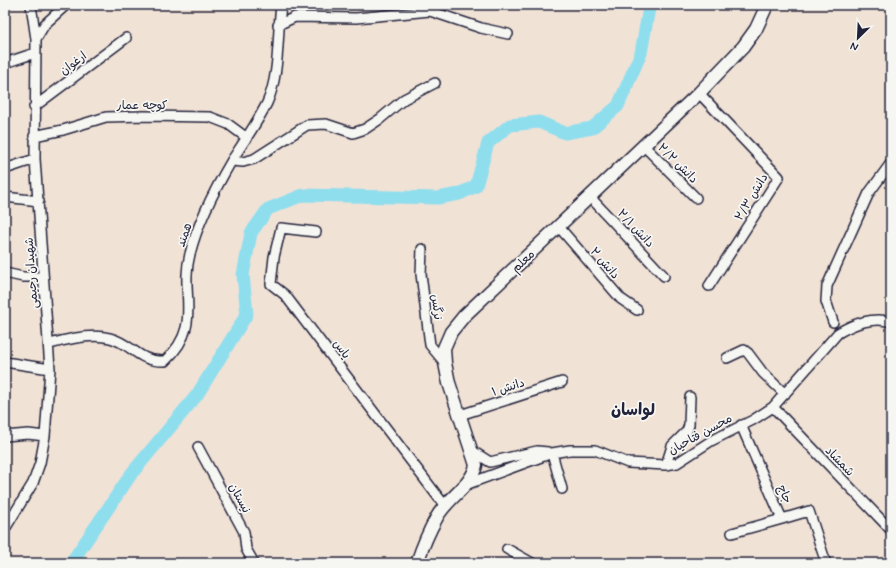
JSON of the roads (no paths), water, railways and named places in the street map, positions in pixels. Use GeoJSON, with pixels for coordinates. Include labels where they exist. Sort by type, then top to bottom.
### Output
{"type":"FeatureCollection","features":[{"type":"Feature","properties":{"kind":"main road","name":"معلم"},"geometry":{"type":"LineString","coordinates":[[417,563],[437,517],[464,485],[474,471],[476,465],[449,384],[444,363],[444,348],[451,332],[464,316],[698,93],[743,47],[756,29],[767,5]]}},
{"type":"Feature","properties":{"kind":"street","name":"شهیدان رحیمی"},"geometry":{"type":"LineString","coordinates":[[5,529],[33,483],[40,463],[50,369],[50,344],[42,277],[34,159],[36,39],[31,5]]}},
{"type":"Feature","properties":{"kind":"street"},"geometry":{"type":"LineString","coordinates":[[36,39],[45,24],[66,5]]}},
{"type":"Feature","properties":{"kind":"street","name":"همند"},"geometry":{"type":"LineString","coordinates":[[50,344],[65,340],[89,337],[110,338],[124,344],[145,359],[166,361],[181,343],[189,316],[189,255],[199,226],[232,161],[267,103],[274,82],[280,5]]}},
{"type":"Feature","properties":{"kind":"street"},"geometry":{"type":"LineString","coordinates":[[278,24],[295,17],[356,18],[430,11],[481,28],[508,34]]}},
{"type":"Feature","properties":{"kind":"street","name":"ارغوان"},"geometry":{"type":"LineString","coordinates":[[34,107],[126,38]]}},
{"type":"Feature","properties":{"kind":"street"},"geometry":{"type":"LineString","coordinates":[[5,63],[35,53]]}},
{"type":"Feature","properties":{"kind":"street"},"geometry":{"type":"LineString","coordinates":[[232,161],[243,162],[254,159],[307,124],[326,124],[353,133],[365,129],[380,119],[404,99],[435,83]]}},
{"type":"Feature","properties":{"kind":"street","name":"دانش ۲/۳"},"geometry":{"type":"LineString","coordinates":[[698,93],[779,177],[709,286]]}},
{"type":"Feature","properties":{"kind":"street","name":"کوچه عمار"},"geometry":{"type":"LineString","coordinates":[[34,136],[63,130],[106,117],[144,116],[210,117],[228,124],[247,138]]}},
{"type":"Feature","properties":{"kind":"street","name":"دانش ۲/۲"},"geometry":{"type":"LineString","coordinates":[[643,146],[696,198]]}},
{"type":"Feature","properties":{"kind":"street"},"geometry":{"type":"LineString","coordinates":[[5,169],[34,159]]}},
{"type":"Feature","properties":{"kind":"street"},"geometry":{"type":"LineString","coordinates":[[833,322],[826,301],[827,286],[869,193],[891,163]]}},
{"type":"Feature","properties":{"kind":"street"},"geometry":{"type":"LineString","coordinates":[[5,197],[38,202]]}},
{"type":"Feature","properties":{"kind":"street","name":"دانش ۲/۱"},"geometry":{"type":"LineString","coordinates":[[590,197],[664,276]]}},
{"type":"Feature","properties":{"kind":"street","name":"دانش ۲"},"geometry":{"type":"LineString","coordinates":[[559,227],[621,299],[637,310]]}},
{"type":"Feature","properties":{"kind":"street","name":"یاس"},"geometry":{"type":"LineString","coordinates":[[316,232],[281,228],[274,258],[271,284],[285,295],[445,506]]}},
{"type":"Feature","properties":{"kind":"street","name":"نرگس"},"geometry":{"type":"LineString","coordinates":[[422,249],[421,274],[430,345],[444,363]]}},
{"type":"Feature","properties":{"kind":"street"},"geometry":{"type":"LineString","coordinates":[[5,273],[23,277],[42,277]]}},
{"type":"Feature","properties":{"kind":"street","name":"محسن فتاحیان"},"geometry":{"type":"LineString","coordinates":[[464,485],[552,453],[570,450],[595,450],[628,462],[666,465],[677,463],[723,434],[773,407],[825,346],[838,334],[852,325],[884,319],[891,322]]}},
{"type":"Feature","properties":{"kind":"street"},"geometry":{"type":"LineString","coordinates":[[727,358],[739,351],[744,350],[763,373],[785,394]]}},
{"type":"Feature","properties":{"kind":"street"},"geometry":{"type":"LineString","coordinates":[[5,362],[50,369]]}},
{"type":"Feature","properties":{"kind":"street","name":"دانش ۱"},"geometry":{"type":"LineString","coordinates":[[460,415],[562,382]]}},
{"type":"Feature","properties":{"kind":"street"},"geometry":{"type":"LineString","coordinates":[[666,465],[672,446],[687,431],[690,425],[690,397]]}},
{"type":"Feature","properties":{"kind":"street","name":"شمشاد"},"geometry":{"type":"LineString","coordinates":[[773,407],[891,530]]}},
{"type":"Feature","properties":{"kind":"street","name":"جاج"},"geometry":{"type":"LineString","coordinates":[[742,425],[782,518],[810,511],[826,563]]}},
{"type":"Feature","properties":{"kind":"street"},"geometry":{"type":"LineString","coordinates":[[5,436],[28,434],[44,436]]}},
{"type":"Feature","properties":{"kind":"street","name":"نیستان"},"geometry":{"type":"LineString","coordinates":[[198,447],[244,532],[246,548],[254,563]]}},
{"type":"Feature","properties":{"kind":"street"},"geometry":{"type":"LineString","coordinates":[[471,450],[490,462],[537,451],[552,453],[562,489]]}},
{"type":"Feature","properties":{"kind":"street"},"geometry":{"type":"LineString","coordinates":[[732,533],[782,518]]}},
{"type":"Feature","properties":{"kind":"street"},"geometry":{"type":"LineString","coordinates":[[507,549],[532,563]]}},
{"type":"Feature","properties":{"kind":"waterway"},"geometry":{"type":"LineString","coordinates":[[71,563],[132,473],[197,395],[247,314],[243,275],[251,233],[268,209],[303,195],[438,198],[459,194],[476,186],[488,143],[510,125],[539,122],[565,133],[592,128],[618,106],[641,53],[649,8],[648,5]]}},
{"type":"Feature","properties":{"kind":"district","name":"لواسان"},"geometry":{"type":"Point","coordinates":[633,409]}}]}
